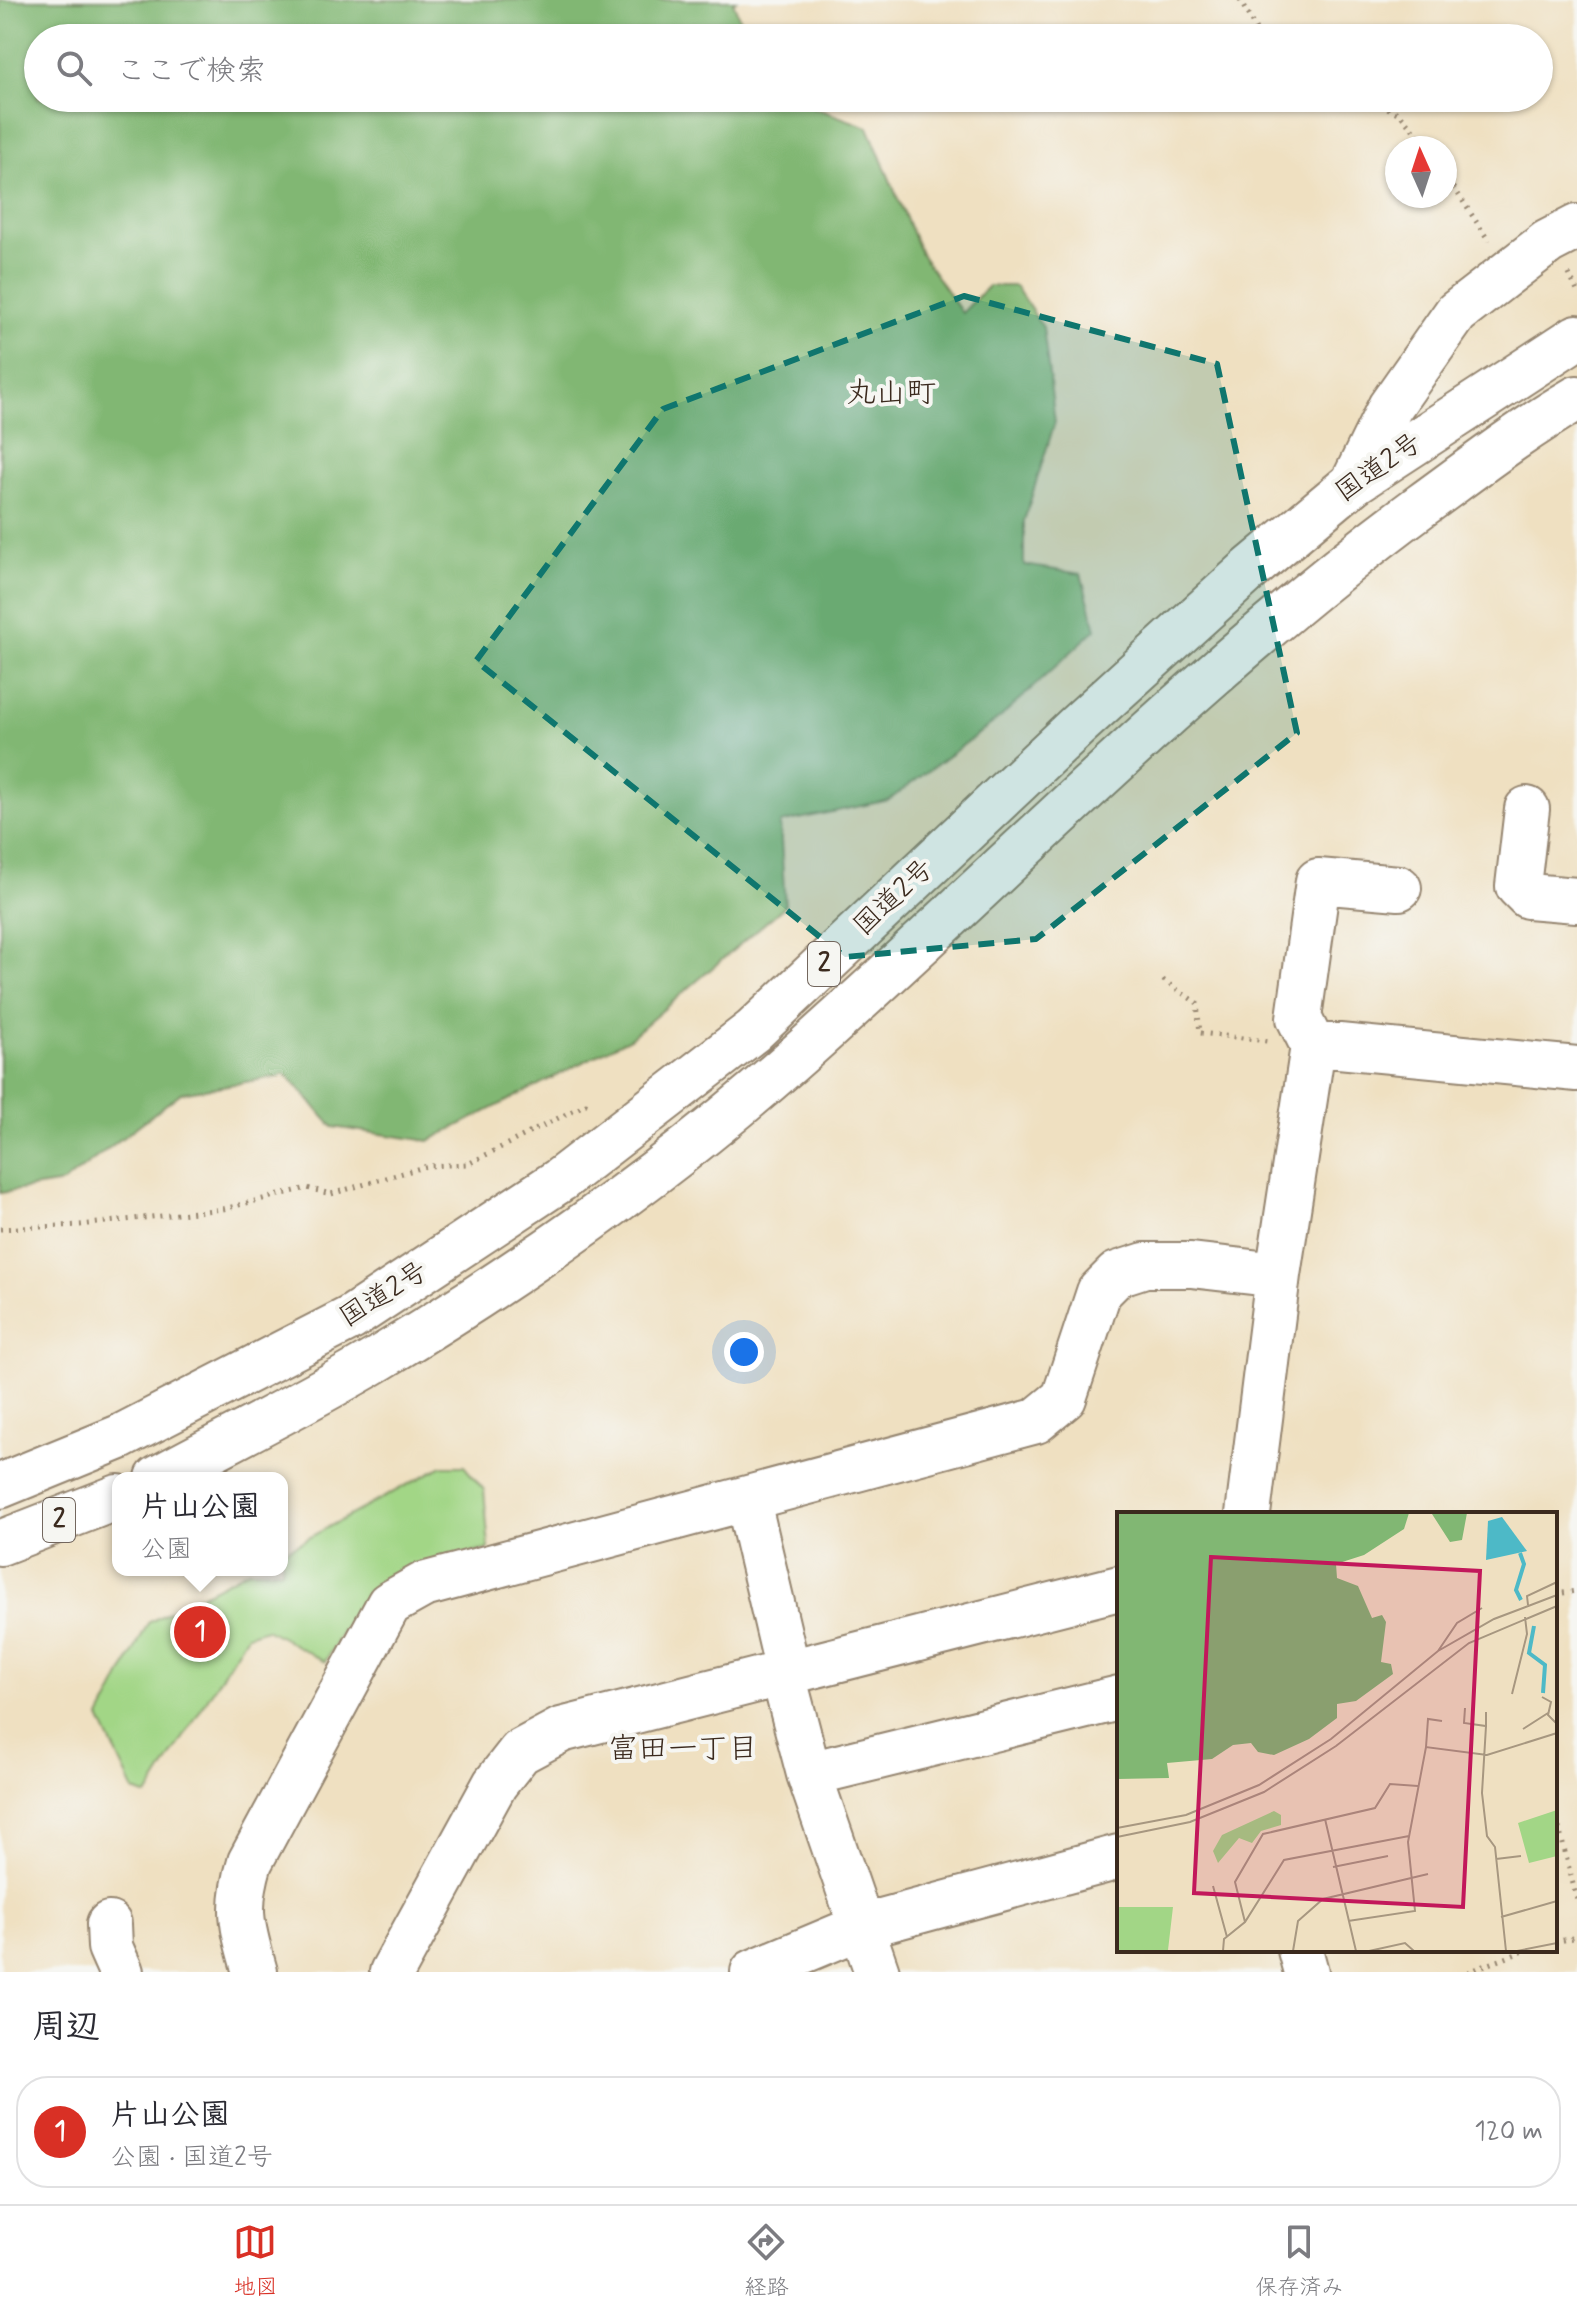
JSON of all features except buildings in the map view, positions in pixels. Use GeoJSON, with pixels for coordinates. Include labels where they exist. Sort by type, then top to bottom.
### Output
{"type":"FeatureCollection","features":[{"type":"Feature","properties":{"kind":"main road"},"geometry":{"type":"LineString","coordinates":[[1353,483],[1390,407],[1456,313],[1548,242],[1577,227]]}},
{"type":"Feature","properties":{"kind":"main road","name":"国道2号"},"geometry":{"type":"LineString","coordinates":[[0,1486],[120,1437],[351,1318],[560,1180],[753,1031],[1078,725],[1249,570],[1353,483],[1577,337]]}},
{"type":"Feature","properties":{"kind":"main road","name":"国道2号"},"geometry":{"type":"LineString","coordinates":[[169,1472],[379,1359],[600,1215],[786,1065],[1114,762],[1285,612],[1378,538],[1532,424],[1577,398]]}},
{"type":"Feature","properties":{"kind":"main road"},"geometry":{"type":"LineString","coordinates":[[1527,809],[1518,886],[1528,896],[1577,900]]}},
{"type":"Feature","properties":{"kind":"main road"},"geometry":{"type":"LineString","coordinates":[[1248,1512],[1278,1275],[1313,1046],[1299,1018],[1318,881],[1399,888]]}},
{"type":"Feature","properties":{"kind":"main road"},"geometry":{"type":"LineString","coordinates":[[1313,1046],[1577,1069]]}},
{"type":"Feature","properties":{"kind":"main road"},"geometry":{"type":"LineString","coordinates":[[255,1972],[242,1924],[240,1897],[250,1862],[389,1604],[423,1585],[748,1501],[1036,1421],[1064,1398],[1099,1292],[1117,1274],[1145,1265],[1191,1265],[1278,1275]]}},
{"type":"Feature","properties":{"kind":"main road","name":"2"},"geometry":{"type":"LineString","coordinates":[[0,1543],[112,1499]]}},
{"type":"Feature","properties":{"kind":"main road"},"geometry":{"type":"LineString","coordinates":[[748,1501],[788,1671],[787,1690],[809,1774],[877,1972]]}},
{"type":"Feature","properties":{"kind":"main road"},"geometry":{"type":"LineString","coordinates":[[392,1972],[495,1784],[520,1752],[561,1730],[1117,1589]]}},
{"type":"Feature","properties":{"kind":"main road"},"geometry":{"type":"LineString","coordinates":[[809,1774],[1117,1698]]}},
{"type":"Feature","properties":{"kind":"main road"},"geometry":{"type":"LineString","coordinates":[[753,1972],[863,1926],[1117,1858]]}},
{"type":"Feature","properties":{"kind":"main road"},"geometry":{"type":"LineString","coordinates":[[109,1924],[110,1947],[121,1972]]}},
{"type":"Feature","properties":{"kind":"main road"},"geometry":{"type":"LineString","coordinates":[[1301,1952],[1306,1972]]}},
{"type":"Feature","properties":{"kind":"path"},"geometry":{"type":"LineString","coordinates":[[1240,0],[1253,24]]}},
{"type":"Feature","properties":{"kind":"path"},"geometry":{"type":"LineString","coordinates":[[1396,112],[1419,136]]}},
{"type":"Feature","properties":{"kind":"path"},"geometry":{"type":"LineString","coordinates":[[1457,192],[1509,272]]}},
{"type":"Feature","properties":{"kind":"path"},"geometry":{"type":"LineString","coordinates":[[1163,980],[1197,1003],[1200,1033],[1313,1046]]}},
{"type":"Feature","properties":{"kind":"path"},"geometry":{"type":"LineString","coordinates":[[0,1229],[80,1225],[223,1209],[307,1188],[331,1194],[427,1166],[468,1164],[586,1104],[597,1107]]}},
{"type":"Feature","properties":{"kind":"path"},"geometry":{"type":"LineString","coordinates":[[1557,1594],[1577,1591]]}},
{"type":"Feature","properties":{"kind":"path"},"geometry":{"type":"LineString","coordinates":[[1557,1820],[1577,1900]]}},
{"type":"Feature","properties":{"kind":"path"},"geometry":{"type":"LineString","coordinates":[[1557,1942],[1577,1937]]}},
{"type":"Feature","properties":{"kind":"path"},"geometry":{"type":"LineString","coordinates":[[1468,1972],[1522,1952]]}},
{"type":"Feature","properties":{"kind":"highlighted area"},"geometry":{"type":"Polygon","coordinates":[[[964,296],[1217,364],[1297,733],[1036,939],[845,957],[476,661],[663,409],[964,296]]]}},
{"type":"Feature","properties":{"kind":"green space"},"geometry":{"type":"Polygon","coordinates":[[[0,0],[736,0],[733,2],[742,24],[24,24],[24,112],[827,112],[868,127],[921,254],[962,313],[988,286],[1015,286],[1043,327],[1055,422],[1024,521],[1024,565],[1081,574],[1096,629],[1001,717],[889,800],[780,823],[785,906],[630,1038],[429,1141],[333,1127],[287,1075],[181,1093],[63,1183],[0,1193],[0,0]]]}},
{"type":"Feature","properties":{"kind":"green space"},"geometry":{"type":"Polygon","coordinates":[[[442,1466],[464,1466],[484,1490],[489,1549],[416,1566],[377,1585],[355,1611],[325,1662],[266,1629],[247,1635],[147,1796],[134,1791],[100,1718],[148,1623],[237,1576],[288,1576],[288,1549],[442,1466]]]}},
{"type":"Feature","properties":{"kind":"place","name":"片山公園"},"geometry":{"type":"Point","coordinates":[200,1632]}},
{"type":"Feature","properties":{"kind":"district","name":"丸山町"},"geometry":{"type":"Point","coordinates":[891,393]}},
{"type":"Feature","properties":{"kind":"district","name":"富田一丁目"},"geometry":{"type":"Point","coordinates":[683,1749]}}]}
